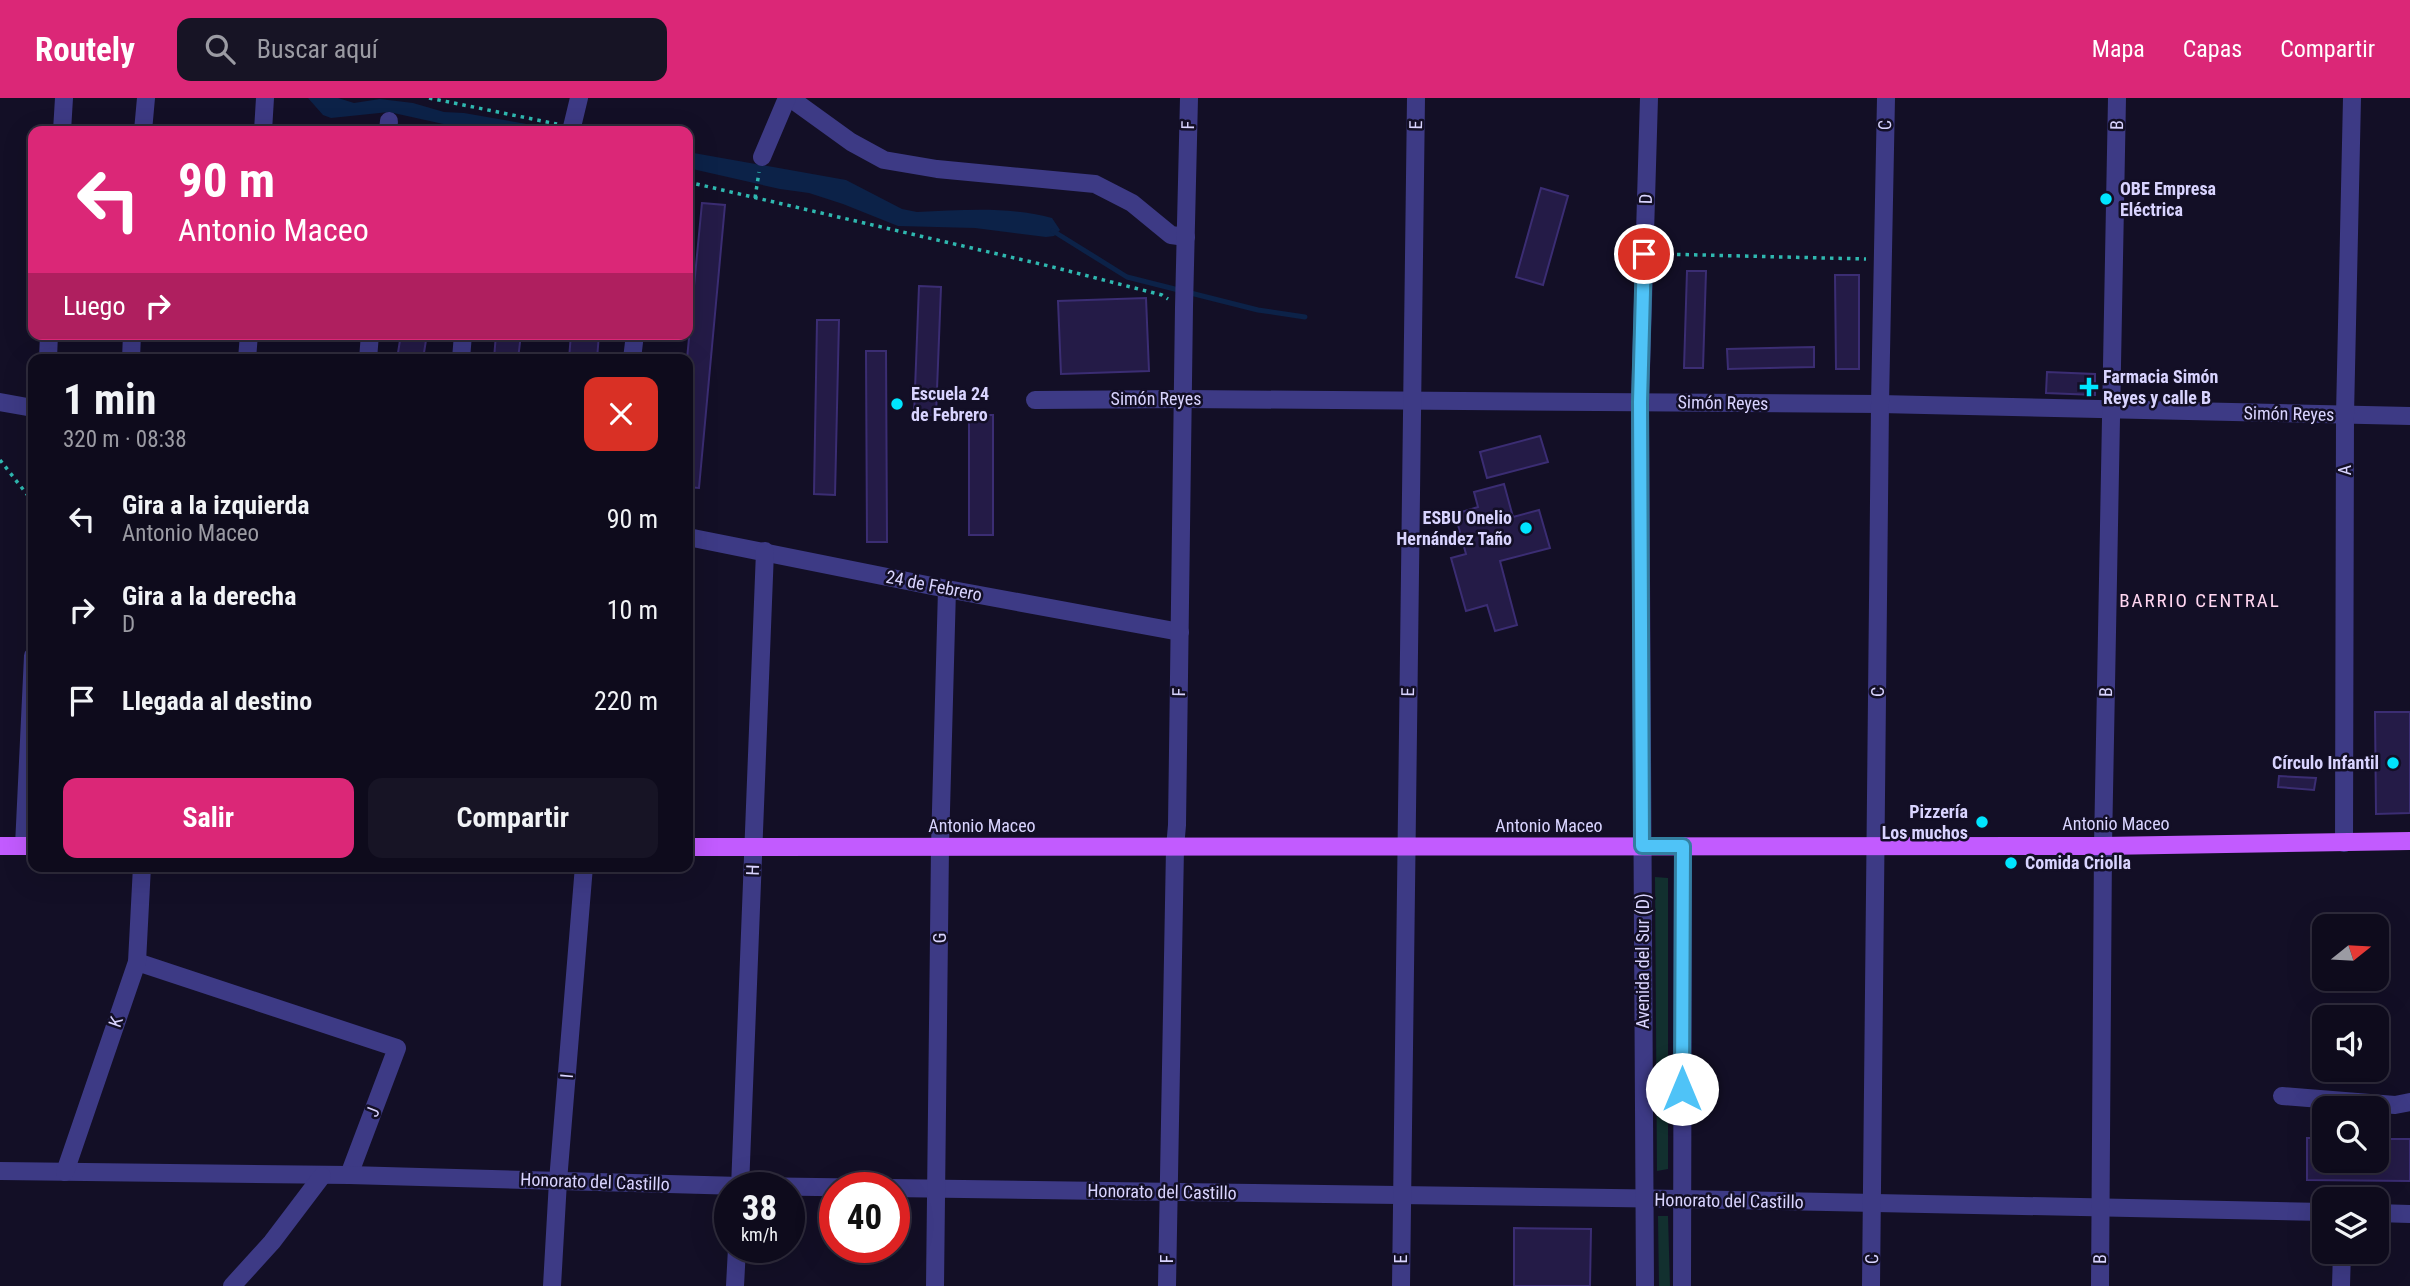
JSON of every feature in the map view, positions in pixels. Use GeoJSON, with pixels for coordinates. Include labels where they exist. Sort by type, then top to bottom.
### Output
{"type":"FeatureCollection","features":[{"type":"Feature","properties":{"kind":"main road","name":"Antonio Maceo"},"geometry":{"type":"LineString","coordinates":[[693,847],[1406,848],[1877,844],[2103,846],[2410,841]]}},
{"type":"Feature","properties":{"kind":"main road"},"geometry":{"type":"LineString","coordinates":[[0,846],[28,846]]}},
{"type":"Feature","properties":{"kind":"street"},"geometry":{"type":"LineString","coordinates":[[62,126],[64,98]]}},
{"type":"Feature","properties":{"kind":"street"},"geometry":{"type":"LineString","coordinates":[[143,126],[146,98]]}},
{"type":"Feature","properties":{"kind":"street"},"geometry":{"type":"LineString","coordinates":[[262,126],[265,98]]}},
{"type":"Feature","properties":{"kind":"street"},"geometry":{"type":"LineString","coordinates":[[572,126],[579,98]]}},
{"type":"Feature","properties":{"kind":"street"},"geometry":{"type":"LineString","coordinates":[[762,157],[788,98],[851,142],[884,160],[937,169],[1096,184],[1132,203],[1186,246]]}},
{"type":"Feature","properties":{"kind":"street","name":"F"},"geometry":{"type":"LineString","coordinates":[[1167,1286],[1189,98]]}},
{"type":"Feature","properties":{"kind":"street","name":"E"},"geometry":{"type":"LineString","coordinates":[[1401,1286],[1416,98]]}},
{"type":"Feature","properties":{"kind":"street","name":"D"},"geometry":{"type":"LineString","coordinates":[[1642,846],[1640,402],[1649,98]]}},
{"type":"Feature","properties":{"kind":"street","name":"C"},"geometry":{"type":"LineString","coordinates":[[1871,1286],[1880,404],[1886,98]]}},
{"type":"Feature","properties":{"kind":"street","name":"B"},"geometry":{"type":"LineString","coordinates":[[2100,1286],[2103,846],[2117,98]]}},
{"type":"Feature","properties":{"kind":"street","name":"A"},"geometry":{"type":"LineString","coordinates":[[2344,843],[2345,415],[2352,98]]}},
{"type":"Feature","properties":{"kind":"street","name":"Simón Reyes"},"geometry":{"type":"LineString","coordinates":[[1035,400],[1880,404],[2410,416]]}},
{"type":"Feature","properties":{"kind":"street"},"geometry":{"type":"LineString","coordinates":[[0,402],[28,407]]}},
{"type":"Feature","properties":{"kind":"street","name":"24 de Febrero"},"geometry":{"type":"LineString","coordinates":[[693,538],[1180,632]]}},
{"type":"Feature","properties":{"kind":"street","name":"H"},"geometry":{"type":"LineString","coordinates":[[741,1172],[765,551]]}},
{"type":"Feature","properties":{"kind":"street","name":"G"},"geometry":{"type":"LineString","coordinates":[[935,1286],[940,847],[947,589]]}},
{"type":"Feature","properties":{"kind":"street","name":"Avenida del Sur (D)"},"geometry":{"type":"LineString","coordinates":[[1642,846],[1645,1286]]}},
{"type":"Feature","properties":{"kind":"street"},"geometry":{"type":"LineString","coordinates":[[1682,1286],[1683,846]]}},
{"type":"Feature","properties":{"kind":"street","name":"K"},"geometry":{"type":"LineString","coordinates":[[65,1172],[137,962],[142,872]]}},
{"type":"Feature","properties":{"kind":"street","name":"I"},"geometry":{"type":"LineString","coordinates":[[552,1286],[584,872]]}},
{"type":"Feature","properties":{"kind":"street","name":"J"},"geometry":{"type":"LineString","coordinates":[[137,962],[397,1048],[349,1175]]}},
{"type":"Feature","properties":{"kind":"street"},"geometry":{"type":"LineString","coordinates":[[2282,1096],[2395,1105],[2410,1102]]}},
{"type":"Feature","properties":{"kind":"street","name":"Honorato del Castillo"},"geometry":{"type":"LineString","coordinates":[[0,1171],[322,1177],[349,1175],[714,1186]]}},
{"type":"Feature","properties":{"kind":"street"},"geometry":{"type":"LineString","coordinates":[[232,1286],[272,1242],[322,1177]]}},
{"type":"Feature","properties":{"kind":"street","name":"Honorato del Castillo"},"geometry":{"type":"LineString","coordinates":[[805,1187],[1682,1199],[2312,1212]]}},
{"type":"Feature","properties":{"kind":"street"},"geometry":{"type":"LineString","coordinates":[[2389,1213],[2410,1214]]}},
{"type":"Feature","properties":{"kind":"street"},"geometry":{"type":"LineString","coordinates":[[735,1286],[736,1263]]}},
{"type":"Feature","properties":{"kind":"street"},"geometry":{"type":"LineString","coordinates":[[2342,1264],[2342,1286]]}},
{"type":"Feature","properties":{"kind":"path"},"geometry":{"type":"LineString","coordinates":[[429,98],[567,126]]}},
{"type":"Feature","properties":{"kind":"path"},"geometry":{"type":"LineString","coordinates":[[755,198],[762,157]]}},
{"type":"Feature","properties":{"kind":"path"},"geometry":{"type":"LineString","coordinates":[[693,184],[1049,266],[1162,295],[1184,307]]}},
{"type":"Feature","properties":{"kind":"path"},"geometry":{"type":"LineString","coordinates":[[1644,254],[1882,260]]}},
{"type":"Feature","properties":{"kind":"path"},"geometry":{"type":"LineString","coordinates":[[0,460],[28,496]]}},
{"type":"Feature","properties":{"kind":"green space"},"geometry":{"type":"Polygon","coordinates":[[[1655,877],[1668,878],[1668,1169],[1657,1171],[1655,877]]]}},
{"type":"Feature","properties":{"kind":"green space"},"geometry":{"type":"Polygon","coordinates":[[[1658,1216],[1668,1216],[1670,1286],[1659,1286],[1658,1216]]]}},
{"type":"Feature","properties":{"kind":"water"},"geometry":{"type":"Polygon","coordinates":[[[308,98],[338,98],[354,103],[380,99],[413,103],[444,112],[538,126],[452,126],[389,112],[331,118],[323,115],[308,98]]]}},
{"type":"Feature","properties":{"kind":"water"},"geometry":{"type":"Polygon","coordinates":[[[693,153],[846,180],[902,209],[917,212],[985,210],[1035,214],[1052,218],[1060,230],[1054,236],[1046,237],[975,228],[898,226],[809,193],[693,169],[693,153]]]}},
{"type":"Feature","properties":{"kind":"building"},"geometry":{"type":"Polygon","coordinates":[[[1541,188],[1568,196],[1543,285],[1516,277],[1541,188]]]}},
{"type":"Feature","properties":{"kind":"building"},"geometry":{"type":"Polygon","coordinates":[[[702,203],[725,205],[699,488],[693,487],[693,354],[687,354],[689,340],[693,340],[693,297],[702,203]]]}},
{"type":"Feature","properties":{"kind":"building"},"geometry":{"type":"Polygon","coordinates":[[[1687,271],[1706,271],[1703,368],[1684,368],[1687,271]]]}},
{"type":"Feature","properties":{"kind":"building"},"geometry":{"type":"Polygon","coordinates":[[[1835,275],[1859,275],[1859,369],[1836,369],[1835,275]]]}},
{"type":"Feature","properties":{"kind":"building"},"geometry":{"type":"Polygon","coordinates":[[[919,286],[941,287],[936,415],[914,415],[919,286]]]}},
{"type":"Feature","properties":{"kind":"building"},"geometry":{"type":"Polygon","coordinates":[[[1146,298],[1149,371],[1061,374],[1058,301],[1146,298]]]}},
{"type":"Feature","properties":{"kind":"building"},"geometry":{"type":"Polygon","coordinates":[[[817,320],[839,320],[835,495],[814,494],[817,320]]]}},
{"type":"Feature","properties":{"kind":"building"},"geometry":{"type":"Polygon","coordinates":[[[400,340],[426,340],[424,354],[398,354],[400,340]]]}},
{"type":"Feature","properties":{"kind":"building"},"geometry":{"type":"Polygon","coordinates":[[[496,340],[520,340],[519,354],[494,354],[496,340]]]}},
{"type":"Feature","properties":{"kind":"building"},"geometry":{"type":"Polygon","coordinates":[[[571,340],[599,340],[597,354],[569,354],[571,340]]]}},
{"type":"Feature","properties":{"kind":"building"},"geometry":{"type":"Polygon","coordinates":[[[1814,347],[1814,367],[1728,369],[1727,349],[1814,347]]]}},
{"type":"Feature","properties":{"kind":"building"},"geometry":{"type":"Polygon","coordinates":[[[866,351],[886,351],[887,542],[867,542],[866,351]]]}},
{"type":"Feature","properties":{"kind":"building"},"geometry":{"type":"Polygon","coordinates":[[[2047,372],[2095,374],[2095,395],[2046,393],[2047,372]]]}},
{"type":"Feature","properties":{"kind":"building"},"geometry":{"type":"Polygon","coordinates":[[[969,415],[993,415],[993,535],[969,535],[969,415]]]}},
{"type":"Feature","properties":{"kind":"building"},"geometry":{"type":"Polygon","coordinates":[[[1540,436],[1548,462],[1487,478],[1480,452],[1540,436]]]}},
{"type":"Feature","properties":{"kind":"building"},"geometry":{"type":"Polygon","coordinates":[[[1504,484],[1513,517],[1539,510],[1550,548],[1500,561],[1517,625],[1495,631],[1487,605],[1466,611],[1451,558],[1466,554],[1455,514],[1478,507],[1474,492],[1504,484]]]}},
{"type":"Feature","properties":{"kind":"building","name":"Círculo Infantil"},"geometry":{"type":"Polygon","coordinates":[[[2375,712],[2410,712],[2410,813],[2376,814],[2375,712]]]}},
{"type":"Feature","properties":{"kind":"building"},"geometry":{"type":"Polygon","coordinates":[[[2279,776],[2316,778],[2314,790],[2278,787],[2279,776]]]}},
{"type":"Feature","properties":{"kind":"building"},"geometry":{"type":"Polygon","coordinates":[[[2307,1138],[2312,1138],[2312,1173],[2389,1173],[2389,1139],[2410,1139],[2410,1181],[2307,1180],[2307,1138]]]}},
{"type":"Feature","properties":{"kind":"building"},"geometry":{"type":"Polygon","coordinates":[[[1514,1228],[1591,1229],[1590,1286],[1514,1286],[1514,1228]]]}},
{"type":"Feature","properties":{"kind":"waterway"},"geometry":{"type":"LineString","coordinates":[[1053,231],[1127,277],[1258,310],[1305,317]]}},
{"type":"Feature","properties":{"kind":"place","name":"OBE Empresa Eléctrica"},"geometry":{"type":"Point","coordinates":[2106,199]}},
{"type":"Feature","properties":{"kind":"place","name":"Farmacia Simón Reyes y calle B"},"geometry":{"type":"Point","coordinates":[2089,387]}},
{"type":"Feature","properties":{"kind":"place","name":"Escuela 24 de Febrero"},"geometry":{"type":"Point","coordinates":[897,404]}},
{"type":"Feature","properties":{"kind":"place","name":"ESBU Onelio Hernández Taño"},"geometry":{"type":"Point","coordinates":[1526,528]}},
{"type":"Feature","properties":{"kind":"place","name":"Círculo Infantil"},"geometry":{"type":"Point","coordinates":[2393,763]}},
{"type":"Feature","properties":{"kind":"place","name":"Pizzería Los muchos"},"geometry":{"type":"Point","coordinates":[1982,822]}},
{"type":"Feature","properties":{"kind":"place","name":"Comida Criolla"},"geometry":{"type":"Point","coordinates":[2011,863]}},
{"type":"Feature","properties":{"kind":"district","name":"BARRIO CENTRAL"},"geometry":{"type":"Point","coordinates":[2200,600]}},
{"type":"Feature","properties":{"kind":"route"},"geometry":{"type":"LineString","coordinates":[[1644,254],[1640,402],[1642,846],[1683,846],[1682,1089]]}}]}
